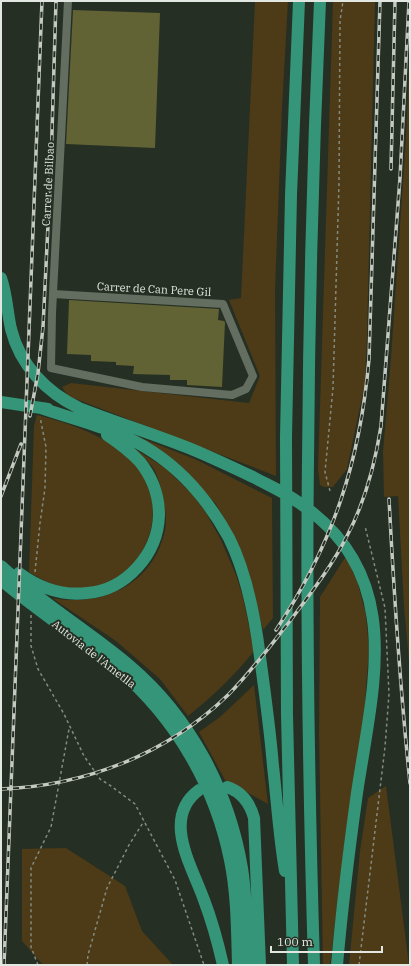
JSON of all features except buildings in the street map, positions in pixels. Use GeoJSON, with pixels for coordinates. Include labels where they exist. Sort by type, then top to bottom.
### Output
{"type":"FeatureCollection","features":[{"type":"Feature","properties":{"kind":"highway"},"geometry":{"type":"LineString","coordinates":[[293,965],[287,708],[286,437],[291,195],[299,1]]}},
{"type":"Feature","properties":{"kind":"highway"},"geometry":{"type":"LineString","coordinates":[[314,965],[308,642],[308,475],[311,257],[320,1]]}},
{"type":"Feature","properties":{"kind":"highway"},"geometry":{"type":"LineString","coordinates":[[1,278],[7,297],[12,331],[21,354],[34,374],[47,388],[68,403],[196,451],[274,488],[313,513],[337,536],[346,546],[359,570],[369,597],[374,623],[376,656],[372,695],[348,860],[337,965]]}},
{"type":"Feature","properties":{"kind":"highway"},"geometry":{"type":"LineString","coordinates":[[1,402],[71,418],[118,433],[143,446],[162,459],[182,476],[206,502],[221,524],[232,544],[243,574],[258,637],[271,742],[280,845],[292,901]]}},
{"type":"Feature","properties":{"kind":"highway"},"geometry":{"type":"LineString","coordinates":[[40,411],[102,417]]}},
{"type":"Feature","properties":{"kind":"highway"},"geometry":{"type":"LineString","coordinates":[[5,578],[36,579],[46,588],[66,593],[88,593],[105,589],[123,580],[142,563],[150,550],[157,530],[159,510],[156,493],[148,474],[140,462],[120,443],[71,418]]}},
{"type":"Feature","properties":{"kind":"highway"},"geometry":{"type":"LineString","coordinates":[[5,578],[38,596],[116,654],[141,676],[173,711],[190,735],[204,758],[221,795],[236,840],[242,868],[245,896],[248,965]]}},
{"type":"Feature","properties":{"kind":"highway","name":"Autovia de l'Ametlla"},"geometry":{"type":"LineString","coordinates":[[5,578],[35,612],[78,639],[119,671],[149,699],[171,726],[198,769],[217,813],[230,861],[236,914],[238,965]]}},
{"type":"Feature","properties":{"kind":"highway"},"geometry":{"type":"LineString","coordinates":[[227,787],[243,796],[250,806],[254,818],[260,965]]}},
{"type":"Feature","properties":{"kind":"highway"},"geometry":{"type":"LineString","coordinates":[[199,790],[190,799],[183,810],[180,822],[182,837],[187,856],[210,916],[223,965]]}},
{"type":"Feature","properties":{"kind":"street","name":"Carrer de Bilbao"},"geometry":{"type":"LineString","coordinates":[[68,1],[53,294],[51,368],[142,387],[232,395],[246,389],[253,376]]}},
{"type":"Feature","properties":{"kind":"street","name":"Carrer de Can Pere Gil"},"geometry":{"type":"LineString","coordinates":[[53,294],[223,304],[253,376]]}},
{"type":"Feature","properties":{"kind":"path"},"geometry":{"type":"LineString","coordinates":[[330,491],[325,472],[333,388],[339,183],[340,21],[343,1]]}},
{"type":"Feature","properties":{"kind":"path"},"geometry":{"type":"LineString","coordinates":[[36,579],[40,524],[45,488],[46,447],[40,411]]}},
{"type":"Feature","properties":{"kind":"path"},"geometry":{"type":"LineString","coordinates":[[359,965],[384,755],[389,694],[385,608],[365,526]]}},
{"type":"Feature","properties":{"kind":"path"},"geometry":{"type":"LineString","coordinates":[[35,612],[31,646],[38,669],[64,714],[84,756],[100,780],[111,786],[135,804],[175,880],[204,965]]}},
{"type":"Feature","properties":{"kind":"path"},"geometry":{"type":"LineString","coordinates":[[38,965],[30,941],[31,868],[51,827],[69,727]]}},
{"type":"Feature","properties":{"kind":"path"},"geometry":{"type":"LineString","coordinates":[[87,965],[88,955],[107,888],[129,845],[144,821]]}},
{"type":"Feature","properties":{"kind":"shaded area"},"geometry":{"type":"Polygon","coordinates":[[[255,1],[288,1],[275,290],[276,476],[68,396],[62,387],[71,383],[249,403],[260,376],[229,300],[241,298],[255,1]]]}},
{"type":"Feature","properties":{"kind":"shaded area"},"geometry":{"type":"Polygon","coordinates":[[[333,1],[375,1],[365,383],[347,469],[333,487],[324,487],[320,485],[318,469],[333,1]]]}},
{"type":"Feature","properties":{"kind":"shaded area"},"geometry":{"type":"Polygon","coordinates":[[[410,43],[410,673],[404,606],[398,496],[384,497],[383,452],[406,138],[410,43]]]}},
{"type":"Feature","properties":{"kind":"shaded area"},"geometry":{"type":"Polygon","coordinates":[[[37,415],[63,422],[89,432],[113,445],[134,463],[147,485],[153,510],[151,527],[146,542],[139,556],[129,568],[116,578],[102,585],[86,588],[69,588],[48,582],[29,572],[34,426],[37,415]]]}},
{"type":"Feature","properties":{"kind":"shaded area"},"geometry":{"type":"Polygon","coordinates":[[[136,436],[197,460],[272,498],[273,618],[263,630],[249,573],[232,533],[216,504],[180,465],[136,436]]]}},
{"type":"Feature","properties":{"kind":"shaded area"},"geometry":{"type":"Polygon","coordinates":[[[132,447],[165,468],[192,494],[206,513],[221,540],[236,575],[243,597],[254,651],[223,685],[188,716],[160,679],[116,641],[52,598],[84,600],[114,592],[127,586],[139,576],[150,565],[158,551],[164,536],[166,522],[161,489],[153,468],[148,461],[132,447]]]}},
{"type":"Feature","properties":{"kind":"shaded area"},"geometry":{"type":"Polygon","coordinates":[[[346,556],[358,584],[366,615],[369,650],[364,714],[345,838],[330,965],[323,965],[319,733],[320,597],[346,556]]]}},
{"type":"Feature","properties":{"kind":"shaded area"},"geometry":{"type":"Polygon","coordinates":[[[254,685],[268,804],[225,780],[199,732],[220,717],[254,685]]]}},
{"type":"Feature","properties":{"kind":"shaded area"},"geometry":{"type":"Polygon","coordinates":[[[386,786],[409,965],[349,965],[360,851],[368,798],[386,786]]]}},
{"type":"Feature","properties":{"kind":"shaded area"},"geometry":{"type":"Polygon","coordinates":[[[66,848],[125,886],[142,931],[173,965],[43,965],[22,941],[22,849],[66,848]]]}},
{"type":"Feature","properties":{"kind":"railway"},"geometry":{"type":"LineString","coordinates":[[4,965],[42,1]]}},
{"type":"Feature","properties":{"kind":"railway"},"geometry":{"type":"LineString","coordinates":[[30,416],[38,373],[43,327],[51,164],[56,1]]}},
{"type":"Feature","properties":{"kind":"railway"},"geometry":{"type":"LineString","coordinates":[[276,630],[296,598],[328,534],[351,467],[365,397],[369,359],[380,1]]}},
{"type":"Feature","properties":{"kind":"railway"},"geometry":{"type":"LineString","coordinates":[[391,169],[395,1]]}},
{"type":"Feature","properties":{"kind":"railway"},"geometry":{"type":"LineString","coordinates":[[1,789],[32,787],[63,781],[94,773],[123,763],[152,750],[179,734],[204,716],[228,695],[268,649],[320,580],[335,558],[347,536],[364,496],[376,454],[381,426],[400,178],[409,1]]}},
{"type":"Feature","properties":{"kind":"railway"},"geometry":{"type":"LineString","coordinates":[[1,496],[21,444]]}},
{"type":"Feature","properties":{"kind":"railway"},"geometry":{"type":"LineString","coordinates":[[389,499],[403,712],[410,783]]}}]}
